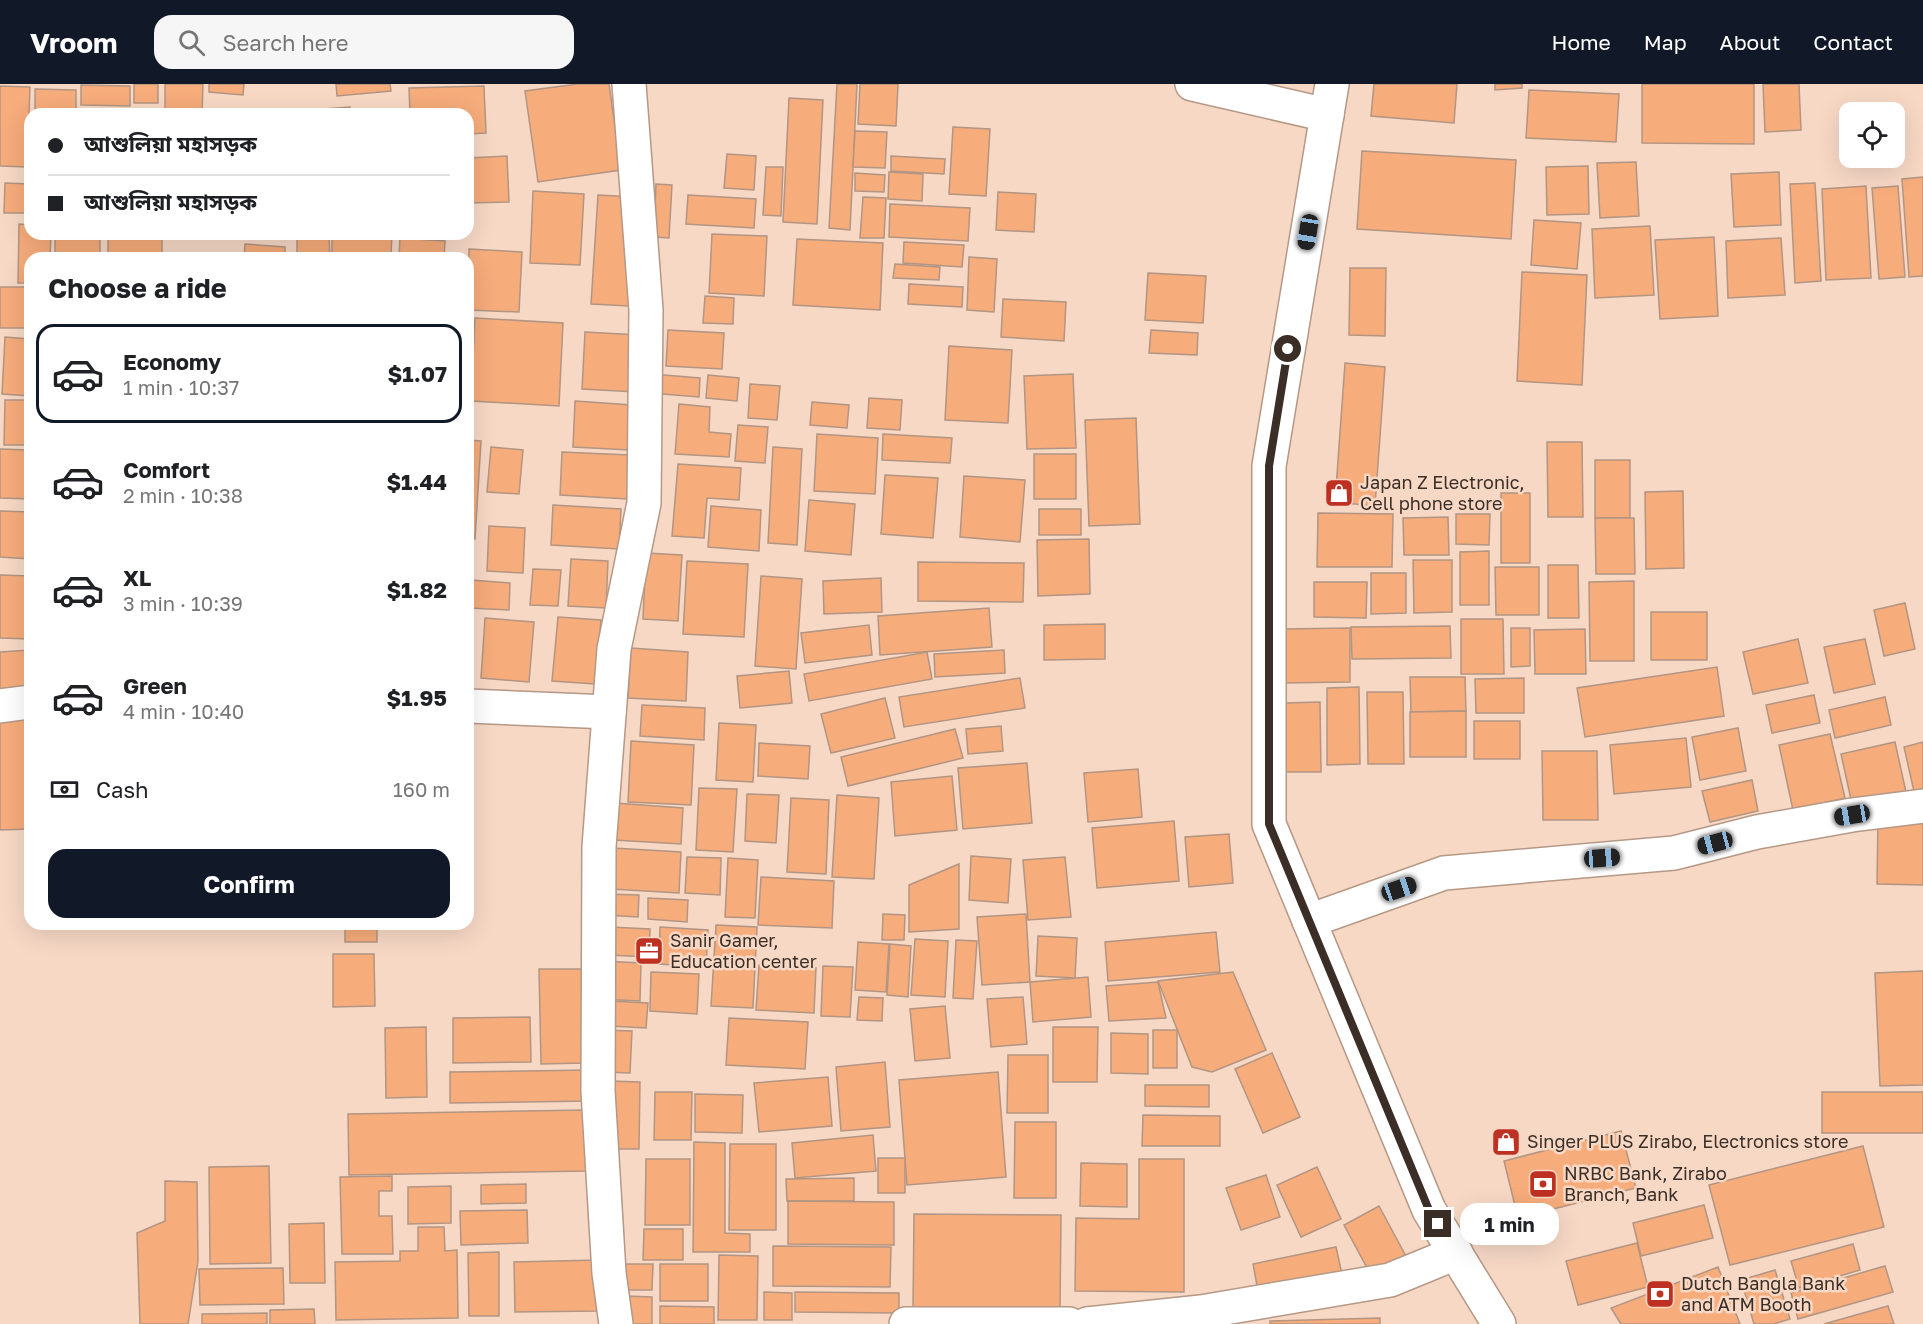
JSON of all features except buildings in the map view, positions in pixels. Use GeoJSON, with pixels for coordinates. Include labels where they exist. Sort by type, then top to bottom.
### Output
{"type":"FeatureCollection","features":[{"type":"Feature","properties":{"kind":"main road"},"geometry":{"type":"LineString","coordinates":[[616,1324],[609,1273],[598,1091],[599,847],[614,649],[644,502],[646,310],[629,84]]}},
{"type":"Feature","properties":{"kind":"main road"},"geometry":{"type":"LineString","coordinates":[[1192,84],[1330,99],[1269,466],[1269,824],[1429,1210],[1499,1324]]}},
{"type":"Feature","properties":{"kind":"main road"},"geometry":{"type":"LineString","coordinates":[[0,706],[24,703]]}},
{"type":"Feature","properties":{"kind":"main road"},"geometry":{"type":"LineString","coordinates":[[474,706],[609,712]]}},
{"type":"Feature","properties":{"kind":"main road"},"geometry":{"type":"LineString","coordinates":[[1309,921],[1444,873],[1674,854],[1757,832],[1852,815],[1923,806]]}},
{"type":"Feature","properties":{"kind":"main road"},"geometry":{"type":"LineString","coordinates":[[1087,1324],[1202,1312],[1390,1280],[1456,1253]]}},
{"type":"Feature","properties":{"kind":"main road"},"geometry":{"type":"LineString","coordinates":[[906,1324],[1069,1324]]}},
{"type":"Feature","properties":{"kind":"place","name":"Japan Z Electronic, Cell phone store"},"geometry":{"type":"Point","coordinates":[1339,493]}},
{"type":"Feature","properties":{"kind":"place","name":"Sanir Gamer, Education center"},"geometry":{"type":"Point","coordinates":[649,951]}},
{"type":"Feature","properties":{"kind":"place","name":"Singer PLUS Zirabo, Electronics store"},"geometry":{"type":"Point","coordinates":[1506,1142]}},
{"type":"Feature","properties":{"kind":"place","name":"NRBC Bank, Zirabo Branch, Bank"},"geometry":{"type":"Point","coordinates":[1543,1184]}},
{"type":"Feature","properties":{"kind":"place","name":"Dutch Bangla Bank and ATM Booth"},"geometry":{"type":"Point","coordinates":[1660,1294]}},
{"type":"Feature","properties":{"kind":"route"},"geometry":{"type":"LineString","coordinates":[[1288,349],[1269,466],[1269,824],[1429,1210],[1438,1224]]}}]}
